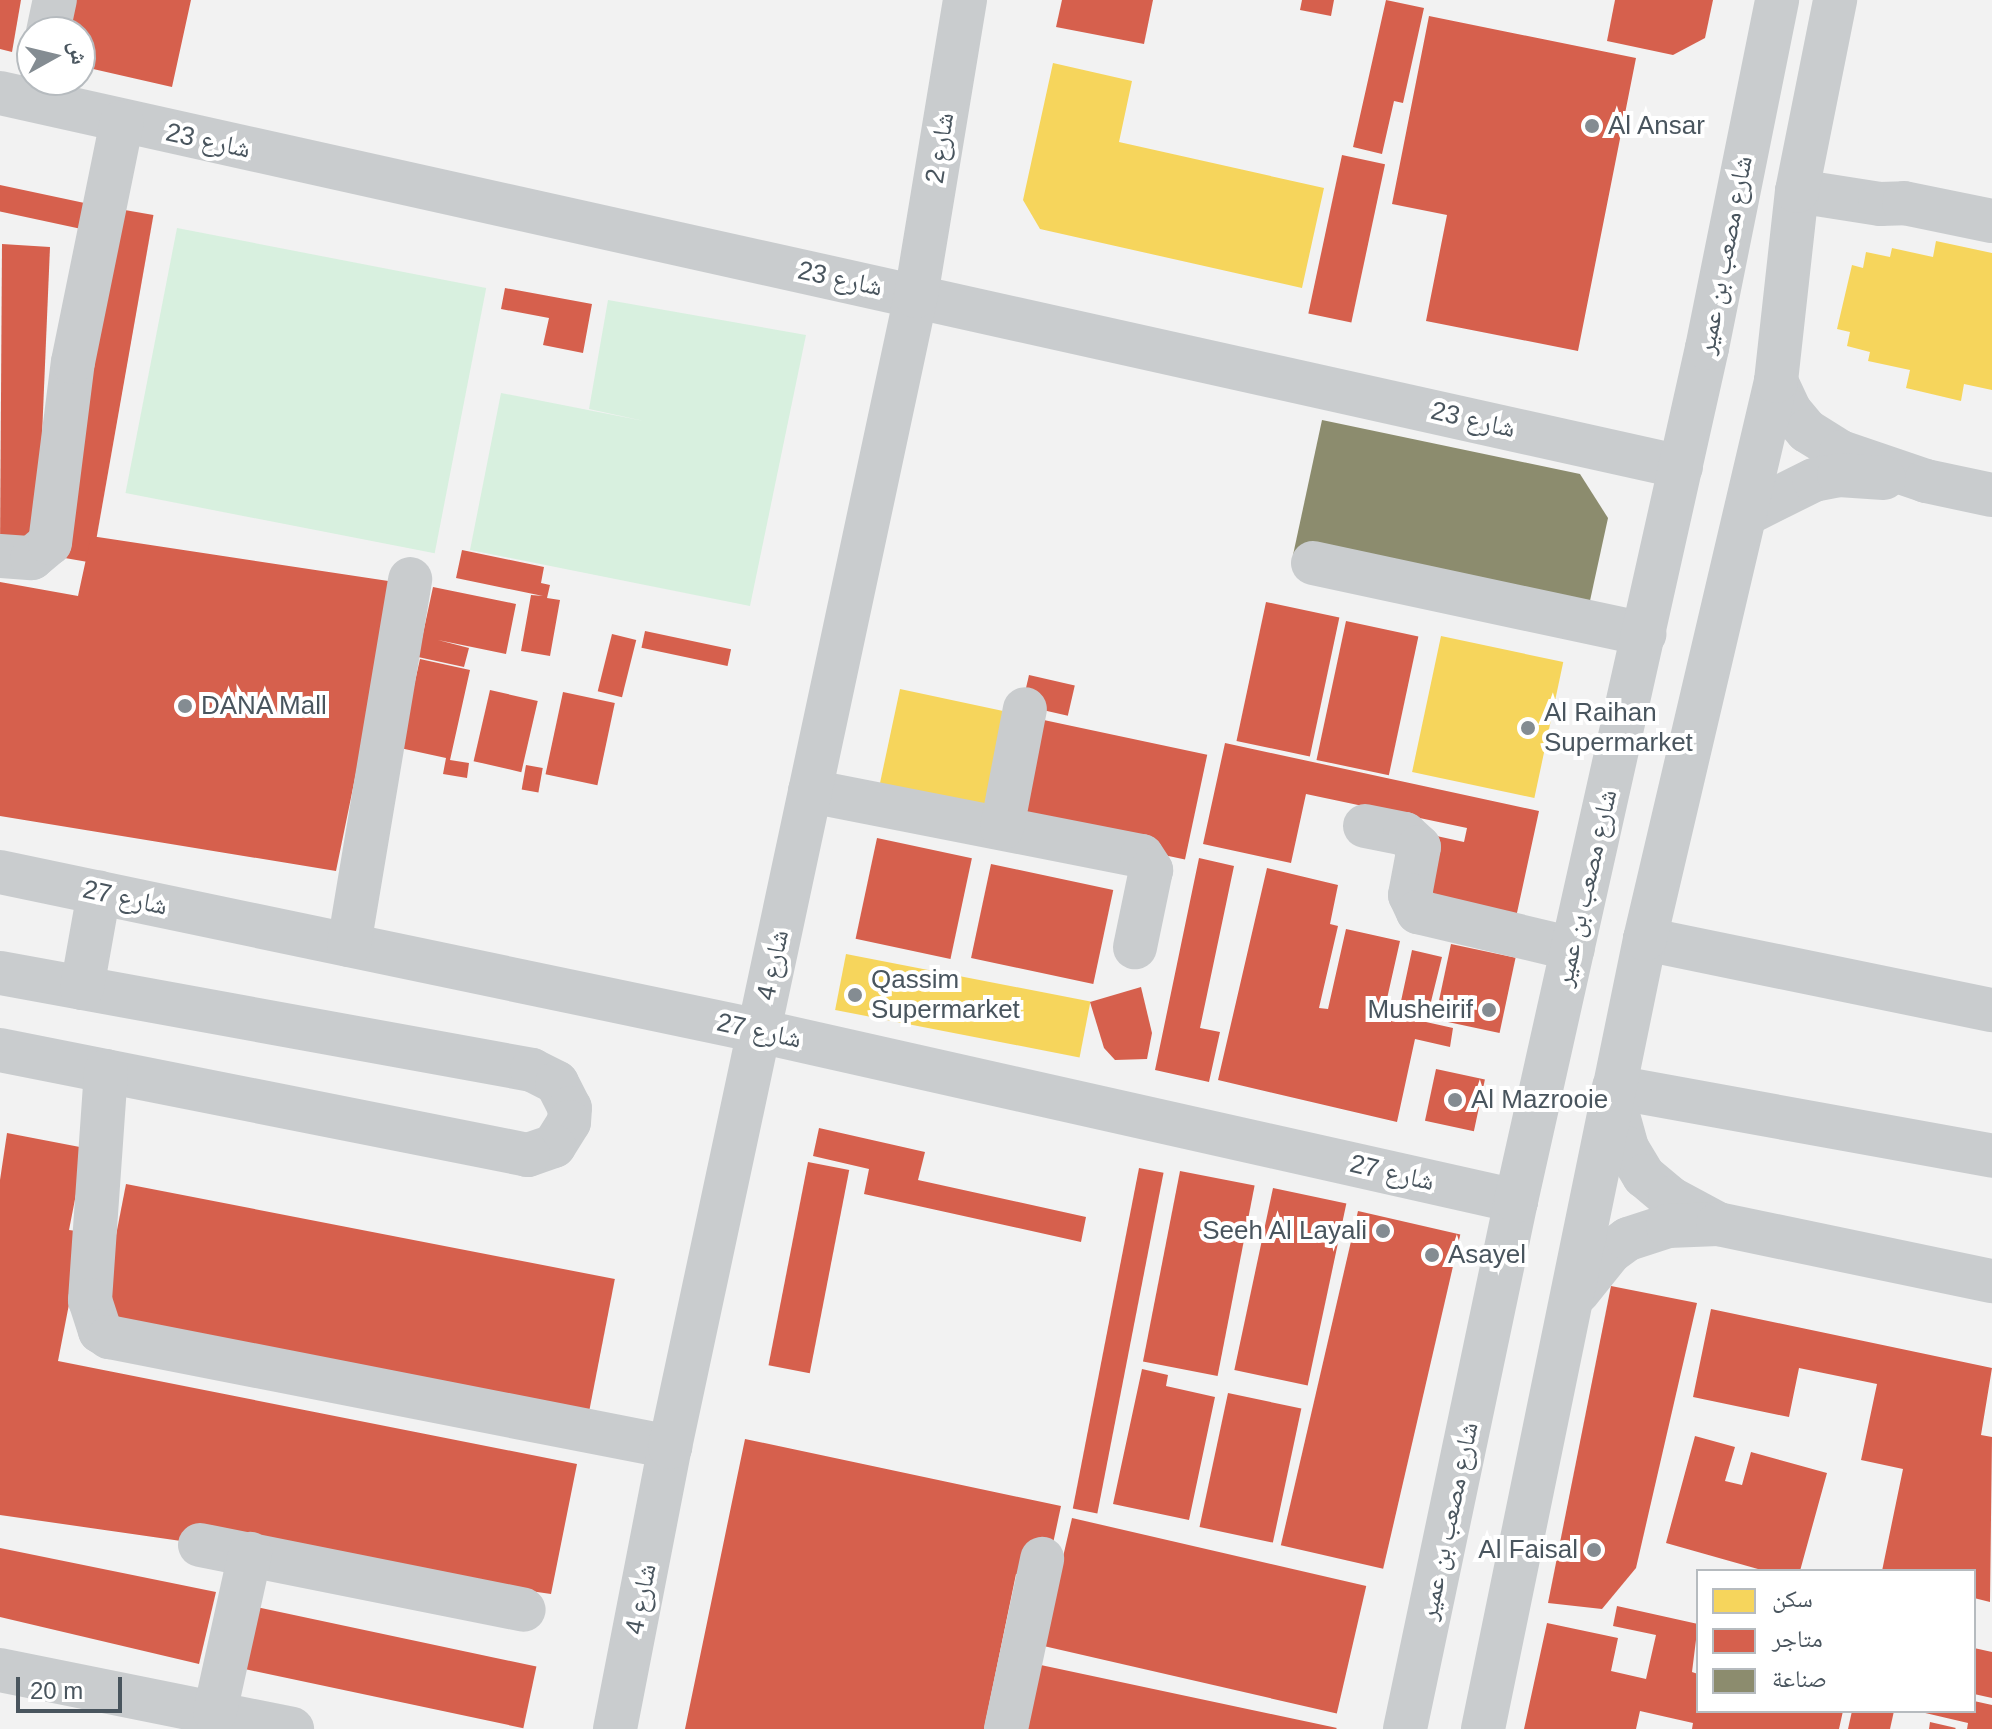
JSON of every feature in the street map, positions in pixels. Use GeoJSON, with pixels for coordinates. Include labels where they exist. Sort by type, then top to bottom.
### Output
{"type":"FeatureCollection","features":[{"type":"Feature","properties":{"kind":"street","name":"شارع 2"},"geometry":{"type":"LineString","coordinates":[[916,296],[965,0]]}},
{"type":"Feature","properties":{"kind":"street","name":"شارع مصعب بن عمير"},"geometry":{"type":"LineString","coordinates":[[1405,1729],[1516,1201],[1681,467],[1777,0]]}},
{"type":"Feature","properties":{"kind":"street"},"geometry":{"type":"LineString","coordinates":[[1483,1729],[1575,1296],[1645,939],[1776,381],[1799,177],[1835,0]]}},
{"type":"Feature","properties":{"kind":"street","name":"شارع 23"},"geometry":{"type":"LineString","coordinates":[[39,96],[122,122],[1681,467]]}},
{"type":"Feature","properties":{"kind":"street"},"geometry":{"type":"LineString","coordinates":[[0,556],[32,558],[50,543],[73,362],[122,122]]}},
{"type":"Feature","properties":{"kind":"street"},"geometry":{"type":"LineString","coordinates":[[1799,177],[1880,204],[1904,203],[1992,221]]}},
{"type":"Feature","properties":{"kind":"street","name":"شارع 4"},"geometry":{"type":"LineString","coordinates":[[615,1729],[670,1447],[916,296]]}},
{"type":"Feature","properties":{"kind":"street"},"geometry":{"type":"LineString","coordinates":[[1776,381],[1790,411],[1822,442],[1926,481]]}},
{"type":"Feature","properties":{"kind":"street"},"geometry":{"type":"LineString","coordinates":[[1746,514],[1797,485],[1839,475],[1926,481],[1992,495]]}},
{"type":"Feature","properties":{"kind":"street"},"geometry":{"type":"LineString","coordinates":[[1313,563],[1644,634]]}},
{"type":"Feature","properties":{"kind":"street"},"geometry":{"type":"LineString","coordinates":[[349,945],[410,579]]}},
{"type":"Feature","properties":{"kind":"street"},"geometry":{"type":"LineString","coordinates":[[1002,828],[1025,709]]}},
{"type":"Feature","properties":{"kind":"street"},"geometry":{"type":"LineString","coordinates":[[810,791],[1142,856],[1151,870],[1135,947]]}},
{"type":"Feature","properties":{"kind":"street"},"geometry":{"type":"LineString","coordinates":[[1365,826],[1405,834],[1419,847],[1410,895],[1418,912],[1573,949]]}},
{"type":"Feature","properties":{"kind":"street","name":"شارع 27"},"geometry":{"type":"LineString","coordinates":[[0,872],[759,1031],[1516,1201]]}},
{"type":"Feature","properties":{"kind":"street"},"geometry":{"type":"LineString","coordinates":[[82,988],[99,893]]}},
{"type":"Feature","properties":{"kind":"street"},"geometry":{"type":"LineString","coordinates":[[1645,939],[1992,1010]]}},
{"type":"Feature","properties":{"kind":"street"},"geometry":{"type":"LineString","coordinates":[[0,973],[532,1070],[557,1083],[570,1108],[569,1122],[554,1146],[528,1155],[0,1050]]}},
{"type":"Feature","properties":{"kind":"street"},"geometry":{"type":"LineString","coordinates":[[106,1071],[90,1300],[100,1331],[109,1337],[670,1447]]}},
{"type":"Feature","properties":{"kind":"street"},"geometry":{"type":"LineString","coordinates":[[1613,1091],[1992,1156]]}},
{"type":"Feature","properties":{"kind":"street"},"geometry":{"type":"LineString","coordinates":[[1613,1091],[1627,1148],[1644,1176],[1670,1198],[1718,1224]]}},
{"type":"Feature","properties":{"kind":"street"},"geometry":{"type":"LineString","coordinates":[[1575,1296],[1604,1258],[1628,1239],[1668,1226],[1718,1224],[1992,1281]]}},
{"type":"Feature","properties":{"kind":"street"},"geometry":{"type":"LineString","coordinates":[[200,1545],[524,1610]]}},
{"type":"Feature","properties":{"kind":"street"},"geometry":{"type":"LineString","coordinates":[[215,1712],[250,1554]]}},
{"type":"Feature","properties":{"kind":"street"},"geometry":{"type":"LineString","coordinates":[[1006,1729],[1042,1559]]}},
{"type":"Feature","properties":{"kind":"street"},"geometry":{"type":"LineString","coordinates":[[0,1670],[292,1729]]}},
{"type":"Feature","properties":{"kind":"green space"},"geometry":{"type":"Polygon","coordinates":[[[177,228],[486,288],[435,553],[125,493],[177,228]]]}},
{"type":"Feature","properties":{"kind":"green space"},"geometry":{"type":"Polygon","coordinates":[[[608,300],[806,335],[750,606],[470,550],[501,393],[644,421],[589,409],[608,300]]]}},
{"type":"Feature","properties":{"kind":"building: سكن"},"geometry":{"type":"Polygon","coordinates":[[[1053,63],[1132,81],[1119,142],[1324,188],[1302,288],[1040,229],[1023,200],[1053,63]]]}},
{"type":"Feature","properties":{"kind":"building: سكن"},"geometry":{"type":"Polygon","coordinates":[[[1936,241],[1992,253],[1992,390],[1964,384],[1961,401],[1906,388],[1910,370],[1868,361],[1870,352],[1847,346],[1850,332],[1837,329],[1852,265],[1863,268],[1866,252],[1890,257],[1892,248],[1933,257],[1936,241]]]}},
{"type":"Feature","properties":{"kind":"building: سكن"},"geometry":{"type":"Polygon","coordinates":[[[1441,636],[1563,662],[1534,798],[1412,772],[1441,636]]]}},
{"type":"Feature","properties":{"kind":"building: سكن"},"geometry":{"type":"Polygon","coordinates":[[[900,689],[1007,712],[984,820],[877,798],[900,689]]]}},
{"type":"Feature","properties":{"kind":"building: سكن"},"geometry":{"type":"Polygon","coordinates":[[[846,954],[1090,1002],[1080,1057],[835,1010],[846,954]]]}},
{"type":"Feature","properties":{"kind":"building: متاجر"},"geometry":{"type":"Polygon","coordinates":[[[0,0],[21,0],[12,52],[0,49],[0,0]]]}},
{"type":"Feature","properties":{"kind":"building: متاجر"},"geometry":{"type":"Polygon","coordinates":[[[74,0],[191,0],[172,87],[96,70],[96,16],[70,16],[74,0]]]}},
{"type":"Feature","properties":{"kind":"building: متاجر"},"geometry":{"type":"Polygon","coordinates":[[[1062,0],[1153,0],[1144,44],[1056,27],[1062,0]]]}},
{"type":"Feature","properties":{"kind":"building: متاجر"},"geometry":{"type":"Polygon","coordinates":[[[1302,0],[1334,0],[1331,16],[1300,10],[1302,0]]]}},
{"type":"Feature","properties":{"kind":"building: متاجر"},"geometry":{"type":"Polygon","coordinates":[[[1386,0],[1424,8],[1403,103],[1394,101],[1382,154],[1353,147],[1386,0]]]}},
{"type":"Feature","properties":{"kind":"building: متاجر"},"geometry":{"type":"Polygon","coordinates":[[[1615,0],[1713,0],[1705,38],[1673,55],[1607,41],[1615,0]]]}},
{"type":"Feature","properties":{"kind":"building: متاجر"},"geometry":{"type":"Polygon","coordinates":[[[1429,16],[1636,58],[1578,351],[1426,321],[1447,215],[1392,204],[1429,16]]]}},
{"type":"Feature","properties":{"kind":"building: متاجر"},"geometry":{"type":"Polygon","coordinates":[[[1342,155],[1385,164],[1351,323],[1308,313],[1342,155]]]}},
{"type":"Feature","properties":{"kind":"building: متاجر"},"geometry":{"type":"Polygon","coordinates":[[[0,185],[88,204],[83,229],[0,212],[0,185]]]}},
{"type":"Feature","properties":{"kind":"building: متاجر"},"geometry":{"type":"Polygon","coordinates":[[[119,209],[153,215],[92,563],[58,557],[119,209]]]}},
{"type":"Feature","properties":{"kind":"building: متاجر"},"geometry":{"type":"Polygon","coordinates":[[[2,244],[50,247],[37,553],[0,552],[2,244]]]}},
{"type":"Feature","properties":{"kind":"building: متاجر"},"geometry":{"type":"Polygon","coordinates":[[[505,288],[592,304],[583,353],[543,345],[549,318],[501,309],[505,288]]]}},
{"type":"Feature","properties":{"kind":"building: متاجر","name":"DANA Mall"},"geometry":{"type":"Polygon","coordinates":[[[91,536],[395,582],[336,871],[0,816],[0,582],[78,596],[91,536]]]}},
{"type":"Feature","properties":{"kind":"building: متاجر"},"geometry":{"type":"Polygon","coordinates":[[[462,550],[544,567],[541,583],[550,585],[547,598],[560,600],[550,656],[521,651],[531,595],[543,596],[456,578],[462,550]]]}},
{"type":"Feature","properties":{"kind":"building: متاجر"},"geometry":{"type":"Polygon","coordinates":[[[433,587],[516,604],[506,654],[438,640],[469,648],[464,667],[418,657],[433,587]]]}},
{"type":"Feature","properties":{"kind":"building: متاجر"},"geometry":{"type":"Polygon","coordinates":[[[1266,602],[1339,618],[1310,756],[1236,741],[1266,602]]]}},
{"type":"Feature","properties":{"kind":"building: متاجر"},"geometry":{"type":"Polygon","coordinates":[[[1346,621],[1418,636],[1389,775],[1316,760],[1346,621]]]}},
{"type":"Feature","properties":{"kind":"building: متاجر"},"geometry":{"type":"Polygon","coordinates":[[[645,631],[731,649],[728,666],[641,648],[645,631]]]}},
{"type":"Feature","properties":{"kind":"building: متاجر"},"geometry":{"type":"Polygon","coordinates":[[[612,634],[636,640],[622,697],[598,691],[612,634]]]}},
{"type":"Feature","properties":{"kind":"building: متاجر"},"geometry":{"type":"Polygon","coordinates":[[[420,659],[470,670],[450,760],[469,763],[467,778],[443,774],[446,758],[400,748],[420,659]]]}},
{"type":"Feature","properties":{"kind":"building: متاجر"},"geometry":{"type":"Polygon","coordinates":[[[1029,675],[1075,686],[1068,716],[1022,705],[1029,675]]]}},
{"type":"Feature","properties":{"kind":"building: متاجر"},"geometry":{"type":"Polygon","coordinates":[[[490,690],[538,701],[521,772],[474,761],[490,690]]]}},
{"type":"Feature","properties":{"kind":"building: متاجر"},"geometry":{"type":"Polygon","coordinates":[[[563,692],[615,703],[597,785],[546,774],[563,692]]]}},
{"type":"Feature","properties":{"kind":"building: متاجر"},"geometry":{"type":"Polygon","coordinates":[[[1039,719],[1207,755],[1185,859],[1017,824],[1039,719]]]}},
{"type":"Feature","properties":{"kind":"building: متاجر"},"geometry":{"type":"Polygon","coordinates":[[[1225,743],[1539,811],[1515,922],[1417,901],[1432,835],[1464,842],[1467,828],[1306,794],[1291,863],[1203,844],[1225,743]]]}},
{"type":"Feature","properties":{"kind":"building: متاجر"},"geometry":{"type":"Polygon","coordinates":[[[526,765],[543,768],[538,793],[522,790],[526,765]]]}},
{"type":"Feature","properties":{"kind":"building: متاجر"},"geometry":{"type":"Polygon","coordinates":[[[877,838],[972,858],[950,959],[856,939],[877,838]]]}},
{"type":"Feature","properties":{"kind":"building: متاجر"},"geometry":{"type":"Polygon","coordinates":[[[1199,858],[1234,866],[1200,1028],[1220,1032],[1209,1082],[1155,1070],[1199,858]]]}},
{"type":"Feature","properties":{"kind":"building: متاجر"},"geometry":{"type":"Polygon","coordinates":[[[991,864],[1113,890],[1093,984],[971,958],[991,864]]]}},
{"type":"Feature","properties":{"kind":"building: متاجر"},"geometry":{"type":"Polygon","coordinates":[[[1267,868],[1338,885],[1330,924],[1338,926],[1319,1008],[1328,1009],[1346,929],[1400,941],[1384,1012],[1398,1015],[1412,950],[1442,957],[1426,1022],[1453,1028],[1450,1047],[1415,1039],[1397,1122],[1218,1080],[1267,868]]]}},
{"type":"Feature","properties":{"kind":"building: متاجر"},"geometry":{"type":"Polygon","coordinates":[[[1451,944],[1516,958],[1500,1033],[1435,1019],[1451,944]]]}},
{"type":"Feature","properties":{"kind":"building: متاجر"},"geometry":{"type":"Polygon","coordinates":[[[1141,987],[1152,1033],[1147,1059],[1115,1060],[1104,1048],[1090,1002],[1141,987]]]}},
{"type":"Feature","properties":{"kind":"building: متاجر","name":"Al Mazrooie"},"geometry":{"type":"Polygon","coordinates":[[[1436,1069],[1485,1079],[1474,1131],[1425,1121],[1436,1069]]]}},
{"type":"Feature","properties":{"kind":"building: متاجر"},"geometry":{"type":"Polygon","coordinates":[[[819,1128],[925,1152],[918,1180],[1086,1217],[1081,1242],[864,1194],[869,1169],[813,1156],[819,1128]]]}},
{"type":"Feature","properties":{"kind":"building: متاجر"},"geometry":{"type":"Polygon","coordinates":[[[7,1133],[85,1148],[69,1230],[83,1232],[58,1361],[577,1464],[551,1594],[0,1515],[0,1180],[7,1133]]]}},
{"type":"Feature","properties":{"kind":"building: متاجر"},"geometry":{"type":"Polygon","coordinates":[[[808,1162],[849,1170],[810,1373],[769,1365],[808,1162]]]}},
{"type":"Feature","properties":{"kind":"building: متاجر"},"geometry":{"type":"Polygon","coordinates":[[[1139,1168],[1164,1173],[1097,1513],[1073,1509],[1139,1168]]]}},
{"type":"Feature","properties":{"kind":"building: متاجر"},"geometry":{"type":"Polygon","coordinates":[[[1180,1171],[1255,1186],[1218,1376],[1143,1361],[1180,1171]]]}},
{"type":"Feature","properties":{"kind":"building: متاجر"},"geometry":{"type":"Polygon","coordinates":[[[126,1184],[615,1279],[588,1419],[99,1324],[126,1184]]]}},
{"type":"Feature","properties":{"kind":"building: متاجر"},"geometry":{"type":"Polygon","coordinates":[[[1273,1188],[1346,1204],[1308,1386],[1234,1370],[1273,1188]]]}},
{"type":"Feature","properties":{"kind":"building: متاجر"},"geometry":{"type":"Polygon","coordinates":[[[1358,1211],[1460,1235],[1383,1569],[1281,1545],[1358,1211]]]}},
{"type":"Feature","properties":{"kind":"building: متاجر"},"geometry":{"type":"Polygon","coordinates":[[[1611,1286],[1697,1303],[1636,1568],[1602,1609],[1548,1603],[1611,1286]]]}},
{"type":"Feature","properties":{"kind":"building: متاجر"},"geometry":{"type":"Polygon","coordinates":[[[1711,1309],[1992,1368],[1981,1435],[1992,1437],[1990,1602],[1976,1598],[1976,1569],[1882,1569],[1903,1469],[1861,1460],[1877,1384],[1799,1368],[1789,1417],[1693,1397],[1711,1309]]]}},
{"type":"Feature","properties":{"kind":"building: متاجر"},"geometry":{"type":"Polygon","coordinates":[[[1142,1369],[1168,1375],[1166,1386],[1215,1397],[1189,1520],[1113,1504],[1142,1369]]]}},
{"type":"Feature","properties":{"kind":"building: متاجر"},"geometry":{"type":"Polygon","coordinates":[[[1228,1393],[1301,1409],[1273,1543],[1200,1527],[1228,1393]]]}},
{"type":"Feature","properties":{"kind":"building: متاجر"},"geometry":{"type":"Polygon","coordinates":[[[1695,1436],[1735,1447],[1725,1481],[1742,1485],[1751,1452],[1827,1473],[1801,1569],[1758,1569],[1666,1543],[1695,1436]]]}},
{"type":"Feature","properties":{"kind":"building: متاجر"},"geometry":{"type":"Polygon","coordinates":[[[745,1439],[1061,1506],[1051,1553],[1025,1576],[1016,1574],[984,1729],[685,1729],[745,1439]]]}},
{"type":"Feature","properties":{"kind":"building: متاجر"},"geometry":{"type":"Polygon","coordinates":[[[1072,1518],[1366,1586],[1337,1714],[1043,1646],[1072,1518]]]}},
{"type":"Feature","properties":{"kind":"building: متاجر"},"geometry":{"type":"Polygon","coordinates":[[[0,1548],[216,1592],[199,1664],[0,1617],[0,1548]]]}},
{"type":"Feature","properties":{"kind":"building: متاجر"},"geometry":{"type":"Polygon","coordinates":[[[242,1604],[536,1667],[523,1728],[229,1666],[242,1604]]]}},
{"type":"Feature","properties":{"kind":"building: متاجر"},"geometry":{"type":"Polygon","coordinates":[[[1617,1606],[1696,1624],[1692,1672],[1696,1673],[1696,1713],[1843,1713],[1839,1729],[1692,1729],[1693,1723],[1640,1711],[1636,1729],[1524,1729],[1547,1623],[1618,1638],[1611,1671],[1646,1679],[1656,1635],[1613,1626],[1617,1606]]]}},
{"type":"Feature","properties":{"kind":"building: متاجر"},"geometry":{"type":"Polygon","coordinates":[[[1976,1648],[1992,1652],[1992,1698],[1976,1694],[1976,1648]]]}},
{"type":"Feature","properties":{"kind":"building: متاجر"},"geometry":{"type":"Polygon","coordinates":[[[1036,1664],[1337,1728],[1021,1729],[1036,1664]]]}},
{"type":"Feature","properties":{"kind":"building: متاجر"},"geometry":{"type":"Polygon","coordinates":[[[1976,1701],[1992,1705],[1992,1729],[1967,1729],[1968,1723],[1925,1713],[1976,1713],[1976,1701]]]}},
{"type":"Feature","properties":{"kind":"building: متاجر"},"geometry":{"type":"Polygon","coordinates":[[[1852,1713],[1894,1713],[1890,1729],[1848,1729],[1852,1713]]]}},
{"type":"Feature","properties":{"kind":"building: متاجر"},"geometry":{"type":"Polygon","coordinates":[[[1930,1722],[1956,1728],[1929,1729],[1930,1722]]]}},
{"type":"Feature","properties":{"kind":"building: صناعة"},"geometry":{"type":"Polygon","coordinates":[[[1322,420],[1580,474],[1608,518],[1586,619],[1293,555],[1322,420]]]}},
{"type":"Feature","properties":{"kind":"place","name":"Al Ansar"},"geometry":{"type":"Point","coordinates":[1592,126]}},
{"type":"Feature","properties":{"kind":"place","name":"DANA Mall"},"geometry":{"type":"Point","coordinates":[185,706]}},
{"type":"Feature","properties":{"kind":"place","name":"Al Raihan Supermarket"},"geometry":{"type":"Point","coordinates":[1528,728]}},
{"type":"Feature","properties":{"kind":"place","name":"Qassim Supermarket"},"geometry":{"type":"Point","coordinates":[855,995]}},
{"type":"Feature","properties":{"kind":"place","name":"Musheirif"},"geometry":{"type":"Point","coordinates":[1489,1010]}},
{"type":"Feature","properties":{"kind":"place","name":"Al Mazrooie"},"geometry":{"type":"Point","coordinates":[1455,1100]}},
{"type":"Feature","properties":{"kind":"place","name":"Seeh Al Layali"},"geometry":{"type":"Point","coordinates":[1383,1231]}},
{"type":"Feature","properties":{"kind":"place","name":"Asayel"},"geometry":{"type":"Point","coordinates":[1432,1255]}},
{"type":"Feature","properties":{"kind":"place","name":"Al Faisal"},"geometry":{"type":"Point","coordinates":[1594,1550]}}]}
